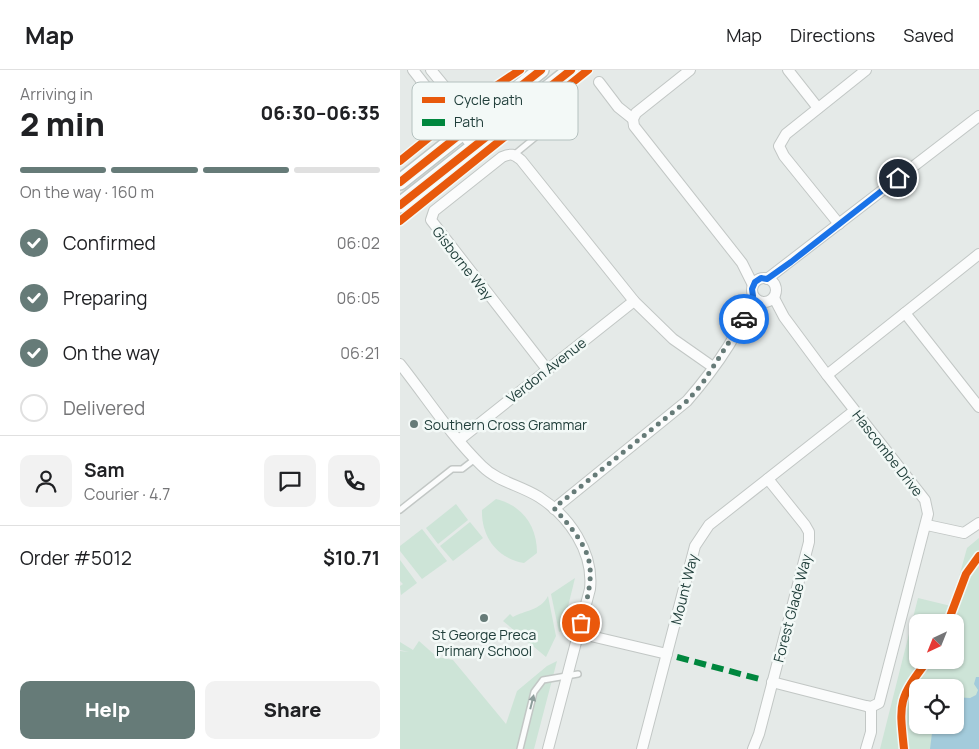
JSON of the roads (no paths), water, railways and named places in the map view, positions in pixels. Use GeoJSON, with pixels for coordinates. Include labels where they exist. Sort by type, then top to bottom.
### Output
{"type":"FeatureCollection","features":[{"type":"Feature","properties":{"kind":"main road"},"geometry":{"type":"LineString","coordinates":[[526,82],[541,70]]}},
{"type":"Feature","properties":{"kind":"main road"},"geometry":{"type":"LineString","coordinates":[[556,82],[571,70]]}},
{"type":"Feature","properties":{"kind":"main road"},"geometry":{"type":"LineString","coordinates":[[400,182],[453,140]]}},
{"type":"Feature","properties":{"kind":"main road"},"geometry":{"type":"LineString","coordinates":[[400,205],[482,140]]}},
{"type":"Feature","properties":{"kind":"street"},"geometry":{"type":"LineString","coordinates":[[413,70],[422,82]]}},
{"type":"Feature","properties":{"kind":"street"},"geometry":{"type":"LineString","coordinates":[[431,70],[441,82]]}},
{"type":"Feature","properties":{"kind":"street"},"geometry":{"type":"LineString","coordinates":[[633,119],[636,113],[690,70]]}},
{"type":"Feature","properties":{"kind":"street"},"geometry":{"type":"LineString","coordinates":[[788,70],[818,108]]}},
{"type":"Feature","properties":{"kind":"street"},"geometry":{"type":"LineString","coordinates":[[839,224],[784,156],[780,146],[786,134],[866,70]]}},
{"type":"Feature","properties":{"kind":"street"},"geometry":{"type":"LineString","coordinates":[[599,82],[618,107],[633,119],[636,130],[742,263],[768,281]]}},
{"type":"Feature","properties":{"kind":"street"},"geometry":{"type":"LineString","coordinates":[[554,508],[687,401],[761,297],[768,281],[976,117],[979,110]]}},
{"type":"Feature","properties":{"kind":"street"},"geometry":{"type":"LineString","coordinates":[[468,140],[473,147]]}},
{"type":"Feature","properties":{"kind":"street"},"geometry":{"type":"LineString","coordinates":[[515,154],[634,302],[673,339],[713,367]]}},
{"type":"Feature","properties":{"kind":"street","name":"Gisborne Way"},"geometry":{"type":"LineString","coordinates":[[515,154],[502,157],[434,211],[431,220],[546,368]]}},
{"type":"Feature","properties":{"kind":"street"},"geometry":{"type":"LineString","coordinates":[[827,375],[979,254]]}},
{"type":"Feature","properties":{"kind":"street","name":"Hascombe Drive"},"geometry":{"type":"LineString","coordinates":[[742,263],[761,297],[784,317],[854,411],[925,500],[928,514],[927,525],[881,700],[872,707]]}},
{"type":"Feature","properties":{"kind":"street"},"geometry":{"type":"LineString","coordinates":[[761,297],[768,281]]}},
{"type":"Feature","properties":{"kind":"street","name":"Verdon Avenue"},"geometry":{"type":"LineString","coordinates":[[459,440],[546,368],[634,302]]}},
{"type":"Feature","properties":{"kind":"street"},"geometry":{"type":"LineString","coordinates":[[905,313],[979,406]]}},
{"type":"Feature","properties":{"kind":"street"},"geometry":{"type":"LineString","coordinates":[[400,364],[475,459],[493,475],[539,497],[554,508],[581,542],[591,566],[590,589],[548,749]]}},
{"type":"Feature","properties":{"kind":"street","name":"Mount Way"},"geometry":{"type":"LineString","coordinates":[[642,749],[695,546],[709,525],[854,411]]}},
{"type":"Feature","properties":{"kind":"street","name":"Forest Glade Way"},"geometry":{"type":"LineString","coordinates":[[753,749],[809,542],[809,532],[768,479]]}},
{"type":"Feature","properties":{"kind":"street"},"geometry":{"type":"LineString","coordinates":[[927,525],[964,533],[979,523]]}},
{"type":"Feature","properties":{"kind":"street"},"geometry":{"type":"LineString","coordinates":[[578,633],[667,654]]}},
{"type":"Feature","properties":{"kind":"street"},"geometry":{"type":"LineString","coordinates":[[772,682],[872,707],[871,732],[866,749]]}},
{"type":"Feature","properties":{"kind":"lane","name":"Gisborne Way"},"geometry":{"type":"LineString","coordinates":[[515,154],[532,140]]}},
{"type":"Feature","properties":{"kind":"lane"},"geometry":{"type":"LineString","coordinates":[[400,510],[452,470],[462,468],[475,459]]}},
{"type":"Feature","properties":{"kind":"lane"},"geometry":{"type":"LineString","coordinates":[[520,749],[534,692],[543,680],[578,674]]}},
{"type":"Feature","properties":{"kind":"water"},"geometry":{"type":"Polygon","coordinates":[[[976,677],[979,677],[979,749],[930,749],[932,734],[964,734],[964,698],[970,698],[976,695],[978,690],[974,684],[976,677]]]}},
{"type":"Feature","properties":{"kind":"place","name":"Southern Cross Grammar"},"geometry":{"type":"Point","coordinates":[414,424]}},
{"type":"Feature","properties":{"kind":"place","name":"St George Preca Primary School"},"geometry":{"type":"Point","coordinates":[484,618]}}]}
